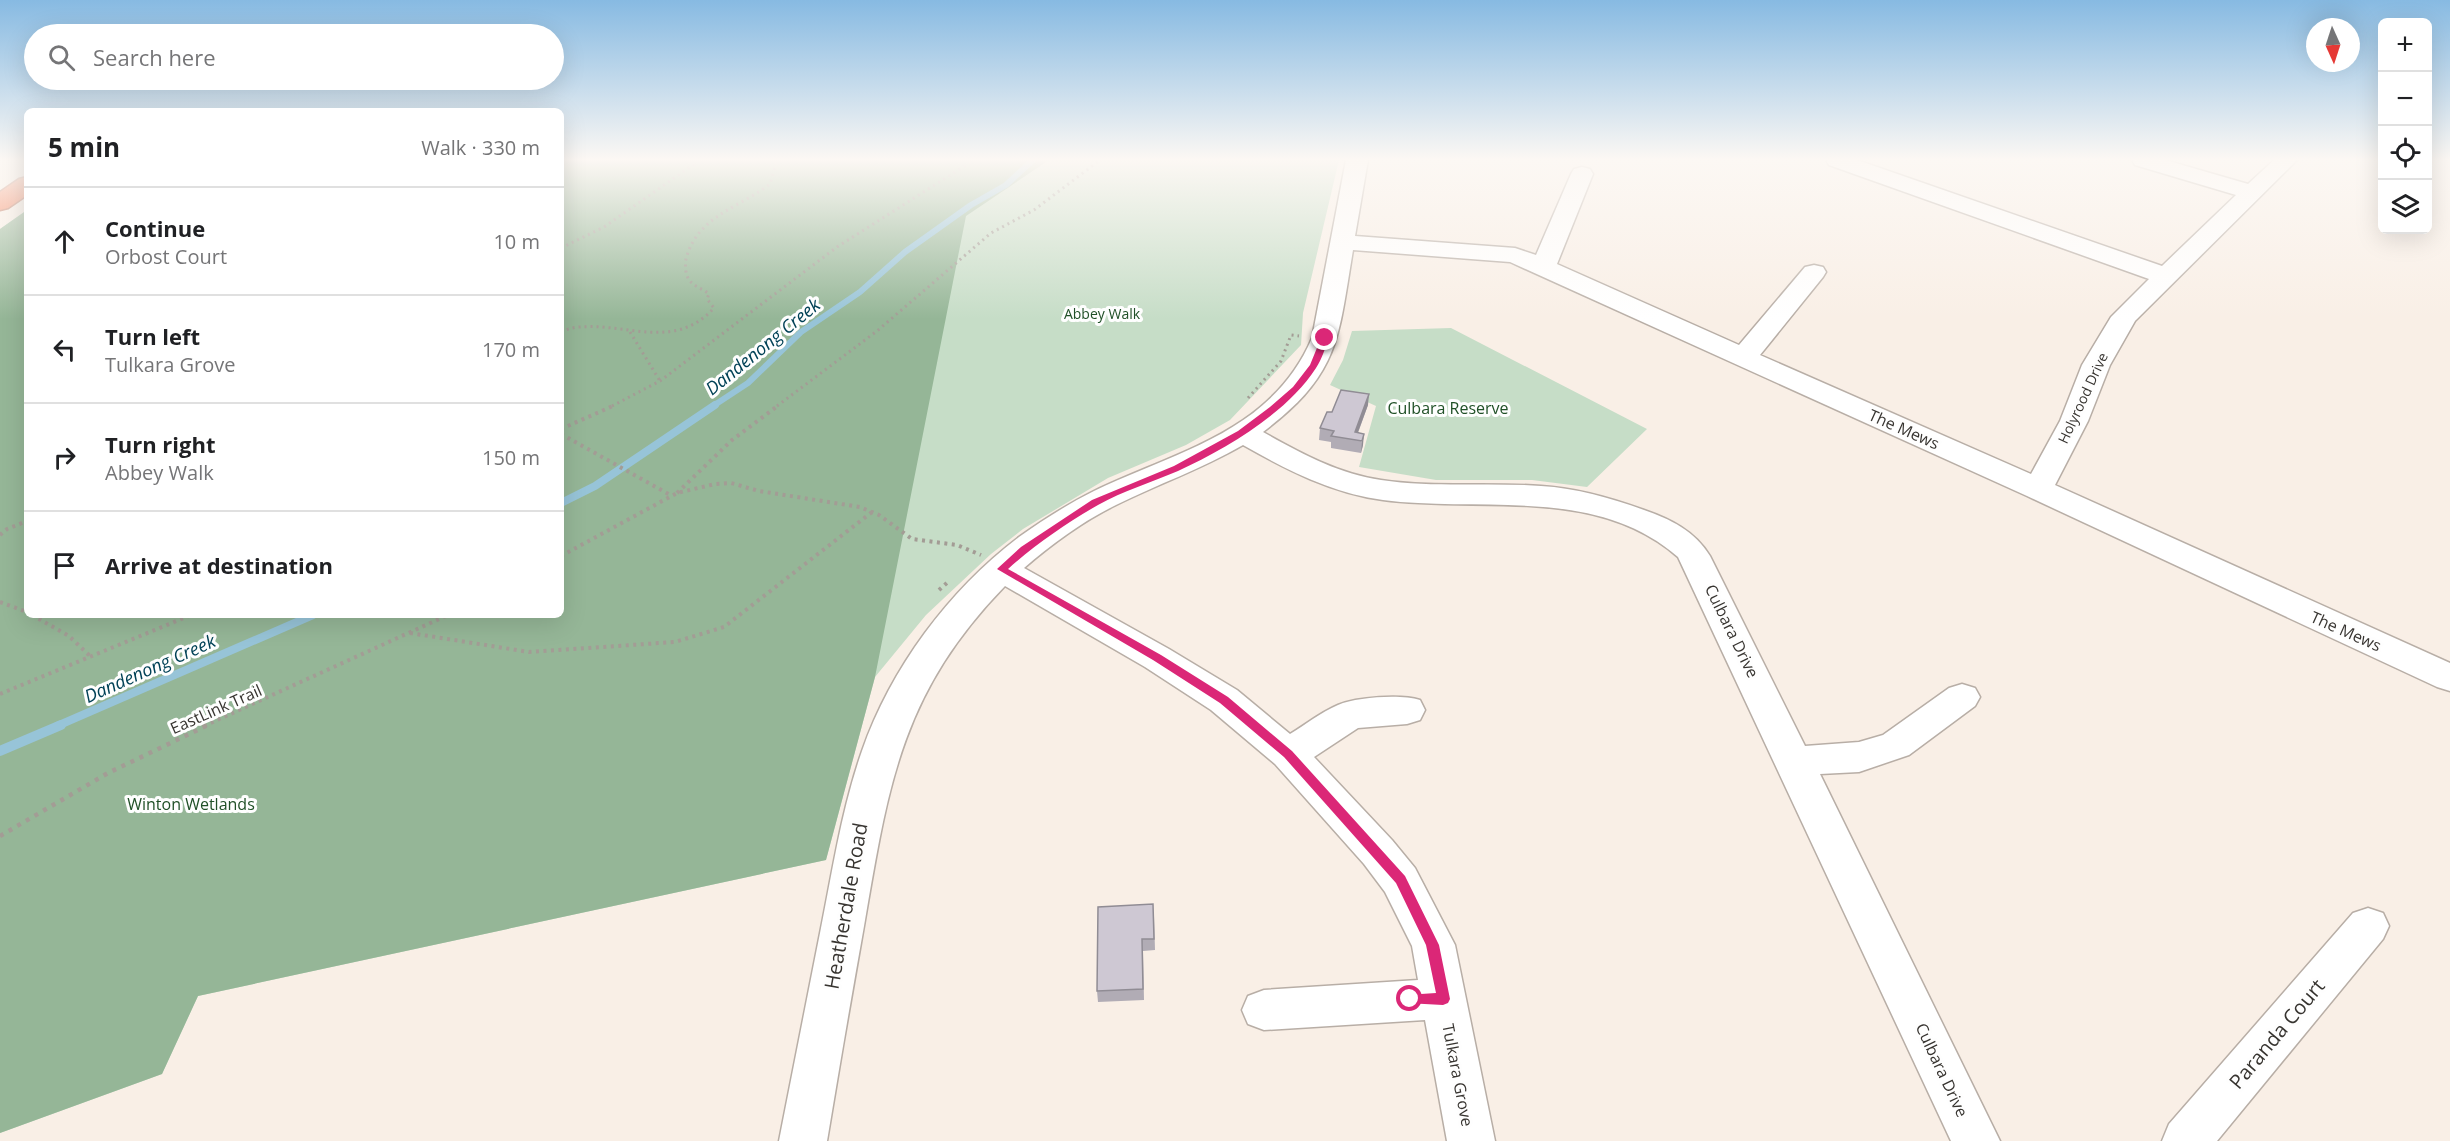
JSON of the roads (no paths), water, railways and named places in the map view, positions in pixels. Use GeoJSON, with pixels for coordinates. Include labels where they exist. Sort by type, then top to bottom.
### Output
{"type":"FeatureCollection","features":[{"type":"Feature","properties":{"kind":"street"},"geometry":{"type":"LineString","coordinates":[[1001,569],[1032,543],[1095,502],[1177,468],[1241,432],[1296,389],[1314,366],[1325,338],[1347,213]]}},
{"type":"Feature","properties":{"kind":"street"},"geometry":{"type":"LineString","coordinates":[[1543,267],[1566,213]]}},
{"type":"Feature","properties":{"kind":"street"},"geometry":{"type":"LineString","coordinates":[[1988,213],[2166,276]]}},
{"type":"Feature","properties":{"kind":"street","name":"Holyrood Drive"},"geometry":{"type":"LineString","coordinates":[[2038,489],[2074,421],[2096,365],[2124,317],[2231,213]]}},
{"type":"Feature","properties":{"kind":"street","name":"The Mews"},"geometry":{"type":"LineString","coordinates":[[1342,242],[1515,255],[2038,489],[2450,678]]}},
{"type":"Feature","properties":{"kind":"street"},"geometry":{"type":"LineString","coordinates":[[1744,357],[1814,272]]}},
{"type":"Feature","properties":{"kind":"street","name":"Culbara Drive"},"geometry":{"type":"LineString","coordinates":[[1241,432],[1298,464],[1358,485],[1423,495],[1546,496],[1614,511],[1658,528],[1688,549],[1701,568],[1795,760],[1976,1141]]}},
{"type":"Feature","properties":{"kind":"street","name":"Heatherdale Road"},"geometry":{"type":"LineString","coordinates":[[803,1141],[863,814],[877,762],[890,727],[936,642],[960,610],[1001,569]]}},
{"type":"Feature","properties":{"kind":"street","name":"Tulkara Grove"},"geometry":{"type":"LineString","coordinates":[[1001,569],[1157,658],[1224,700],[1288,754],[1400,880],[1433,945],[1471,1141]]}},
{"type":"Feature","properties":{"kind":"street"},"geometry":{"type":"LineString","coordinates":[[1795,760],[1859,757],[1896,746],[1962,697]]}},
{"type":"Feature","properties":{"kind":"street"},"geometry":{"type":"LineString","coordinates":[[1288,754],[1350,715],[1407,710]]}},
{"type":"Feature","properties":{"kind":"street","name":"Paranda Court"},"geometry":{"type":"LineString","coordinates":[[2186,1141],[2368,926]]}},
{"type":"Feature","properties":{"kind":"street"},"geometry":{"type":"LineString","coordinates":[[1264,1010],[1443,999]]}},
{"type":"Feature","properties":{"kind":"waterway","name":"Dandenong Creek"},"geometry":{"type":"LineString","coordinates":[[713,406],[748,383],[801,332],[860,292],[905,252],[959,213]]}},
{"type":"Feature","properties":{"kind":"waterway","name":"Dandenong Creek"},"geometry":{"type":"LineString","coordinates":[[564,502],[595,486],[715,405]]}},
{"type":"Feature","properties":{"kind":"waterway","name":"Dandenong Creek"},"geometry":{"type":"LineString","coordinates":[[57,726],[306,618]]}},
{"type":"Feature","properties":{"kind":"waterway","name":"Dandenong Creek"},"geometry":{"type":"LineString","coordinates":[[0,751],[61,725]]}},
{"type":"Feature","properties":{"kind":"park label","name":"Abbey Walk"},"geometry":{"type":"Point","coordinates":[1102,314]}},
{"type":"Feature","properties":{"kind":"park label","name":"Culbara Reserve"},"geometry":{"type":"Point","coordinates":[1448,408]}},
{"type":"Feature","properties":{"kind":"park label","name":"Winton Wetlands"},"geometry":{"type":"Point","coordinates":[191,804]}}]}
